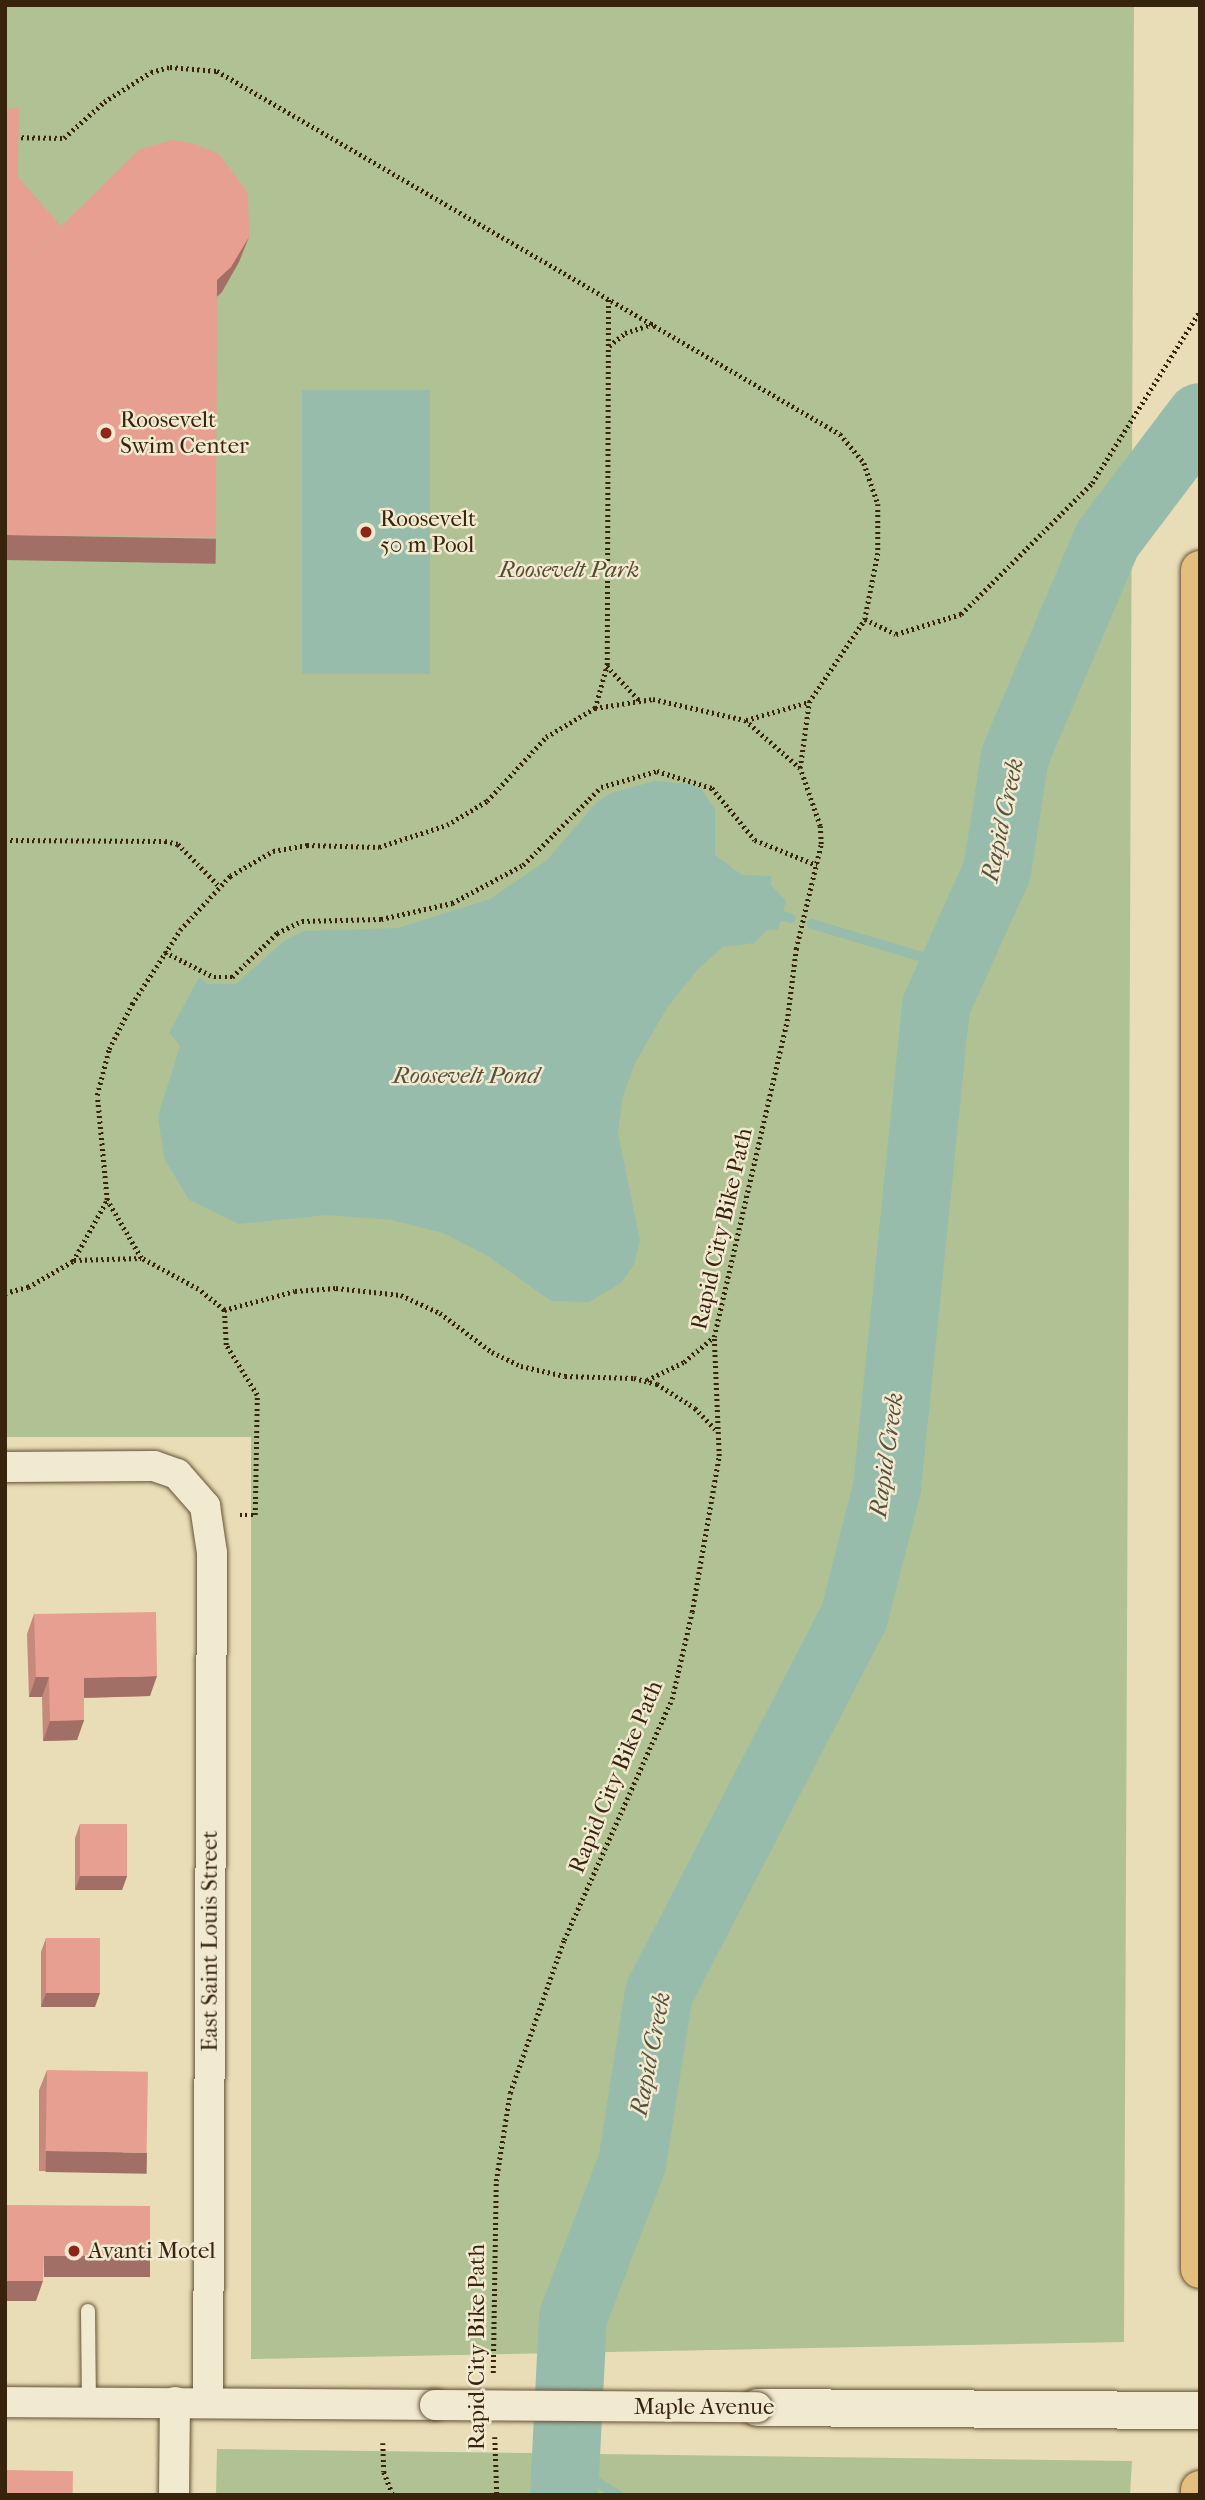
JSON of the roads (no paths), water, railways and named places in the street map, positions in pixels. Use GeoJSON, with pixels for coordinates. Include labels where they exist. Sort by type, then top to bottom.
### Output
{"type":"FeatureCollection","features":[{"type":"Feature","properties":{"kind":"main road"},"geometry":{"type":"LineString","coordinates":[[1200,570],[1200,2269]]}},
{"type":"Feature","properties":{"kind":"street","name":"East Saint Louis Street"},"geometry":{"type":"LineString","coordinates":[[5,1467],[154,1466],[177,1474],[192,1486],[205,1506],[209,1522],[208,2402]]}},
{"type":"Feature","properties":{"kind":"street","name":"Maple Avenue"},"geometry":{"type":"LineString","coordinates":[[5,2402],[1200,2410]]}},
{"type":"Feature","properties":{"kind":"street"},"geometry":{"type":"LineString","coordinates":[[174,2495],[175,2402]]}},
{"type":"Feature","properties":{"kind":"lane"},"geometry":{"type":"LineString","coordinates":[[88,2311],[89,2402]]}},
{"type":"Feature","properties":{"kind":"water","name":"Roosevelt 50 m Pool"},"geometry":{"type":"Polygon","coordinates":[[[302,390],[430,390],[430,674],[302,674],[302,390]]]}},
{"type":"Feature","properties":{"kind":"water","name":"Roosevelt Pond"},"geometry":{"type":"Polygon","coordinates":[[[655,781],[689,784],[702,790],[715,809],[715,855],[742,875],[771,876],[771,885],[786,901],[778,930],[767,930],[754,943],[723,947],[698,969],[667,1008],[635,1063],[623,1096],[618,1133],[640,1240],[634,1265],[621,1283],[589,1302],[551,1301],[486,1255],[443,1233],[392,1220],[327,1215],[239,1224],[189,1200],[164,1158],[158,1116],[180,1046],[169,1033],[199,977],[208,984],[236,984],[284,941],[304,931],[398,928],[490,899],[547,860],[596,803],[611,793],[655,781]]]}},
{"type":"Feature","properties":{"kind":"waterway","name":"Rapid Creek"},"geometry":{"type":"LineString","coordinates":[[564,2495],[573,2317],[632,2163],[659,1993],[854,1617],[887,1488],[936,1006],[997,871],[1015,756],[1107,540],[1200,417]]}},
{"type":"Feature","properties":{"kind":"waterway"},"geometry":{"type":"LineString","coordinates":[[781,916],[791,918]]}},
{"type":"Feature","properties":{"kind":"waterway"},"geometry":{"type":"LineString","coordinates":[[812,924],[953,966]]}},
{"type":"Feature","properties":{"kind":"waterway"},"geometry":{"type":"LineString","coordinates":[[562,2461],[618,2495]]}},
{"type":"Feature","properties":{"kind":"place","name":"Roosevelt Swim Center"},"geometry":{"type":"Point","coordinates":[106,433]}},
{"type":"Feature","properties":{"kind":"place","name":"Roosevelt 50 m Pool"},"geometry":{"type":"Point","coordinates":[366,532]}},
{"type":"Feature","properties":{"kind":"place","name":"Avanti Motel"},"geometry":{"type":"Point","coordinates":[74,2251]}},
{"type":"Feature","properties":{"kind":"park label","name":"Roosevelt Park"},"geometry":{"type":"Point","coordinates":[569,570]}}]}
